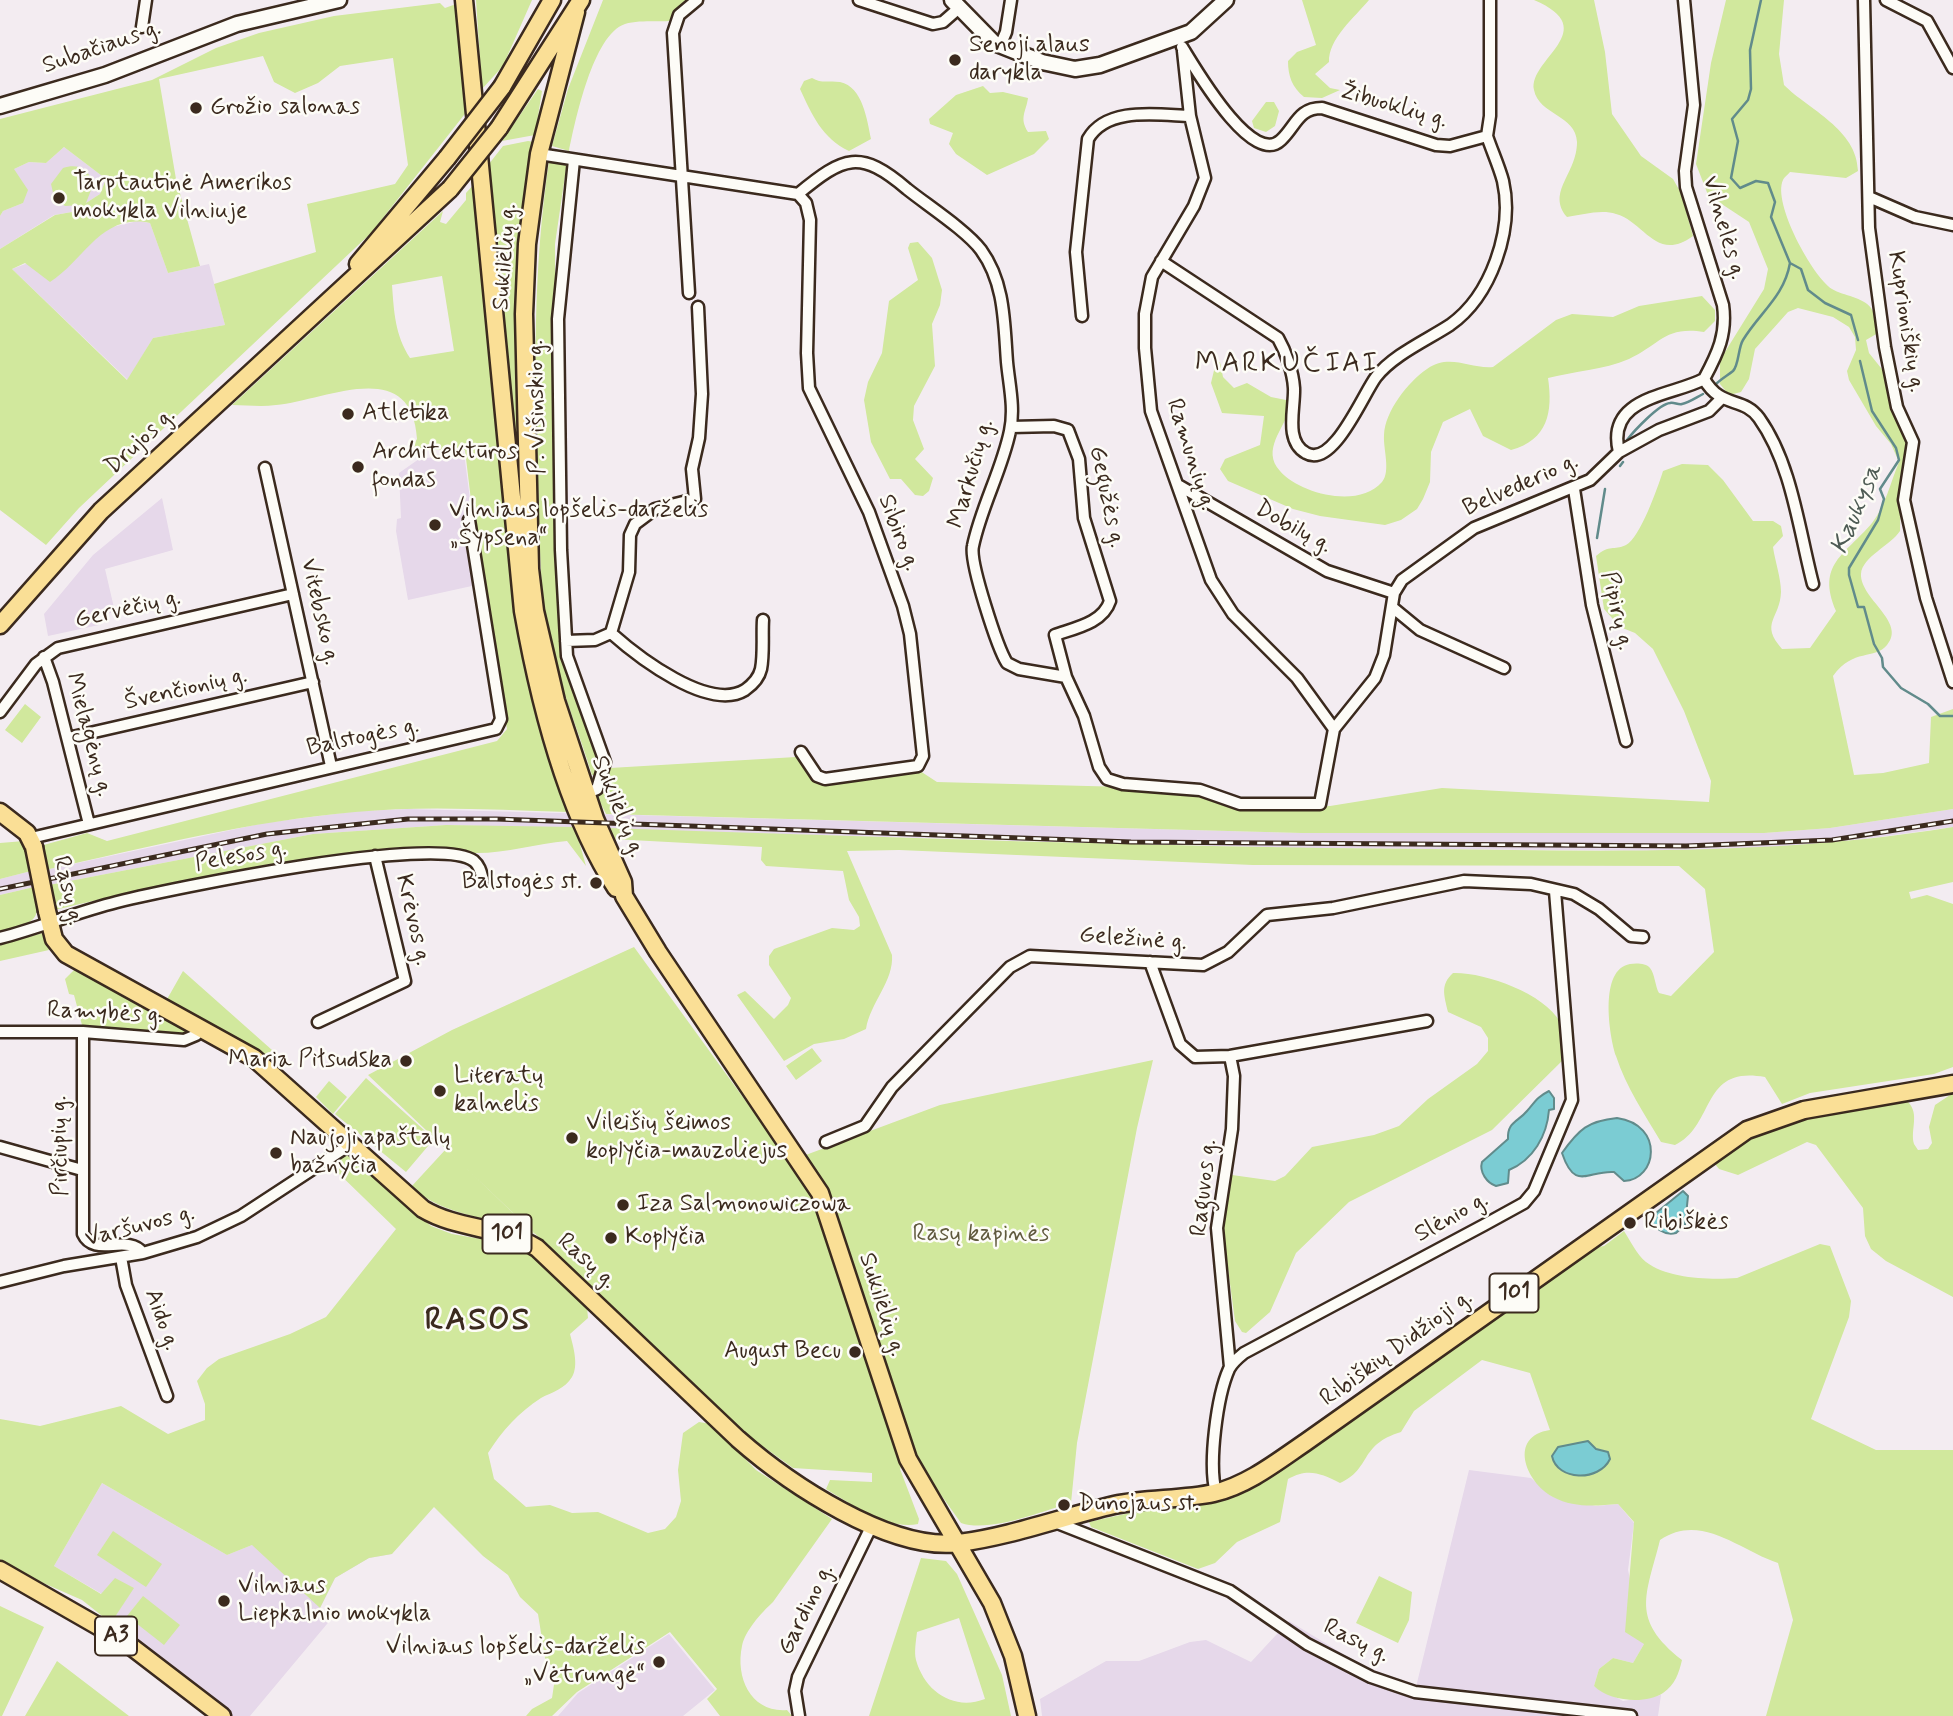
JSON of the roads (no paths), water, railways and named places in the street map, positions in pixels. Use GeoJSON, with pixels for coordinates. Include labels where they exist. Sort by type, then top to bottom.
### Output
{"type":"FeatureCollection","features":[{"type":"Feature","properties":{"kind":"main road","name":"Subačiaus g."},"geometry":{"type":"LineString","coordinates":[[0,106],[105,75],[237,24],[339,0]]}},
{"type":"Feature","properties":{"kind":"main road"},"geometry":{"type":"LineString","coordinates":[[464,0],[523,611],[540,691],[580,796]]}},
{"type":"Feature","properties":{"kind":"main road"},"geometry":{"type":"LineString","coordinates":[[956,4],[981,32],[1000,46],[1064,69],[1075,69],[1100,65],[1180,42],[1226,0]]}},
{"type":"Feature","properties":{"kind":"main road","name":"Drujos g."},"geometry":{"type":"LineString","coordinates":[[324,303],[447,158],[502,87],[550,3]]}},
{"type":"Feature","properties":{"kind":"main road","name":"Sukilėlių g."},"geometry":{"type":"LineString","coordinates":[[579,4],[539,154],[527,244],[524,314],[530,569],[535,611],[547,667],[580,796],[604,866],[658,952],[820,1193],[908,1459],[992,1603],[1005,1632],[1023,1690],[1027,1716]]}},
{"type":"Feature","properties":{"kind":"main road","name":"Drujos g."},"geometry":{"type":"LineString","coordinates":[[0,625],[101,511],[324,303],[400,238],[450,189],[499,128],[579,4]]}},
{"type":"Feature","properties":{"kind":"main road","name":"Rasų g."},"geometry":{"type":"LineString","coordinates":[[0,812],[32,843],[48,916],[59,947],[75,961],[236,1045],[271,1071],[413,1201],[435,1217],[513,1236],[537,1248],[751,1451],[818,1495],[890,1535],[923,1542],[956,1543]]}},
{"type":"Feature","properties":{"kind":"main road","name":"Ribiškių Didžioji g."},"geometry":{"type":"LineString","coordinates":[[956,1543],[1055,1522],[1134,1501],[1216,1493],[1261,1473],[1747,1130],[1804,1110],[1953,1084]]}},
{"type":"Feature","properties":{"kind":"main road","name":"A3"},"geometry":{"type":"LineString","coordinates":[[0,1570],[124,1641],[222,1716]]}},
{"type":"Feature","properties":{"kind":"street"},"geometry":{"type":"LineString","coordinates":[[142,27],[146,0]]}},
{"type":"Feature","properties":{"kind":"street"},"geometry":{"type":"LineString","coordinates":[[688,293],[673,33],[679,15],[697,0]]}},
{"type":"Feature","properties":{"kind":"street"},"geometry":{"type":"LineString","coordinates":[[859,0],[933,24],[943,22],[956,4]]}},
{"type":"Feature","properties":{"kind":"street"},"geometry":{"type":"LineString","coordinates":[[1000,46],[1006,32],[1011,0]]}},
{"type":"Feature","properties":{"kind":"street"},"geometry":{"type":"LineString","coordinates":[[1161,261],[1278,338],[1287,356],[1294,389],[1296,442],[1305,453],[1321,455],[1339,437],[1377,375],[1453,322],[1482,289],[1499,249],[1505,206],[1503,182],[1487,136],[1490,116],[1490,0]]}},
{"type":"Feature","properties":{"kind":"street","name":"Vilnelės g."},"geometry":{"type":"LineString","coordinates":[[1684,0],[1694,105],[1685,171],[1686,187],[1720,296],[1725,322],[1721,346],[1704,379]]}},
{"type":"Feature","properties":{"kind":"street","name":"Kuprioniškių g."},"geometry":{"type":"LineString","coordinates":[[1864,0],[1870,228],[1885,347],[1897,407],[1913,442],[1905,488],[1906,518],[1926,598],[1953,682]]}},
{"type":"Feature","properties":{"kind":"street"},"geometry":{"type":"LineString","coordinates":[[1886,0],[1927,21],[1953,68]]}},
{"type":"Feature","properties":{"kind":"street","name":"Ramunių g."},"geometry":{"type":"LineString","coordinates":[[1180,42],[1189,116],[1205,178],[1194,206],[1152,277],[1145,314],[1146,381],[1159,438],[1203,564],[1219,595],[1233,614],[1297,678],[1334,729]]}},
{"type":"Feature","properties":{"kind":"street","name":"Žibuoklių g."},"geometry":{"type":"LineString","coordinates":[[1180,42],[1214,100],[1256,140],[1268,144],[1282,139],[1301,113],[1311,108],[1322,108],[1436,145],[1450,146],[1487,136]]}},
{"type":"Feature","properties":{"kind":"street"},"geometry":{"type":"LineString","coordinates":[[1082,316],[1076,252],[1088,139],[1098,127],[1128,115],[1189,116]]}},
{"type":"Feature","properties":{"kind":"street"},"geometry":{"type":"LineString","coordinates":[[539,154],[798,194]]}},
{"type":"Feature","properties":{"kind":"street","name":"P. Višinskio g."},"geometry":{"type":"LineString","coordinates":[[574,160],[558,319],[561,550],[566,641],[571,672],[605,762],[597,789],[580,796]]}},
{"type":"Feature","properties":{"kind":"street","name":"Markučių g."},"geometry":{"type":"LineString","coordinates":[[798,194],[846,163],[869,162],[889,174],[978,247],[1005,312],[1011,427],[972,547],[976,574],[1007,663],[1019,669],[1066,677]]}},
{"type":"Feature","properties":{"kind":"street","name":"Sibiro g."},"geometry":{"type":"LineString","coordinates":[[798,194],[806,203],[810,220],[807,353],[809,388],[869,512],[903,606],[910,634],[923,756],[918,766],[825,779],[817,776],[801,752]]}},
{"type":"Feature","properties":{"kind":"street"},"geometry":{"type":"LineString","coordinates":[[1869,197],[1915,217],[1953,225]]}},
{"type":"Feature","properties":{"kind":"street"},"geometry":{"type":"LineString","coordinates":[[611,634],[629,572],[630,535],[635,524],[655,509],[695,499],[692,469],[699,438],[702,394],[698,307]]}},
{"type":"Feature","properties":{"kind":"street"},"geometry":{"type":"LineString","coordinates":[[1619,452],[1617,440],[1621,423],[1635,406],[1655,395],[1704,379],[1721,399],[1748,408],[1757,415],[1768,432],[1787,484],[1813,584]]}},
{"type":"Feature","properties":{"kind":"street","name":"Belvederio g."},"geometry":{"type":"LineString","coordinates":[[1394,593],[1402,580],[1474,528],[1546,496],[1574,489],[1590,480],[1619,452],[1659,430],[1709,411],[1721,399]]}},
{"type":"Feature","properties":{"kind":"street","name":"Gegužės g."},"geometry":{"type":"LineString","coordinates":[[1011,427],[1054,426],[1068,430],[1073,438],[1079,459],[1084,518],[1109,592],[1110,601],[1103,614],[1055,635],[1066,677]]}},
{"type":"Feature","properties":{"kind":"street","name":"Vitebsko g."},"geometry":{"type":"LineString","coordinates":[[265,468],[331,766]]}},
{"type":"Feature","properties":{"kind":"street","name":"Dobilų g."},"geometry":{"type":"LineString","coordinates":[[1177,485],[1326,571],[1394,593]]}},
{"type":"Feature","properties":{"kind":"street","name":"Pipirų g."},"geometry":{"type":"LineString","coordinates":[[1574,489],[1592,605],[1626,741]]}},
{"type":"Feature","properties":{"kind":"street","name":"Balstogės g."},"geometry":{"type":"LineString","coordinates":[[32,843],[89,824],[331,766],[489,733],[500,725],[469,520]]}},
{"type":"Feature","properties":{"kind":"street"},"geometry":{"type":"LineString","coordinates":[[1066,677],[1084,716],[1099,767],[1107,779],[1123,784],[1200,790],[1240,804],[1320,804],[1334,729],[1376,678],[1384,656],[1394,593]]}},
{"type":"Feature","properties":{"kind":"street","name":"Gervėčių g."},"geometry":{"type":"LineString","coordinates":[[0,712],[44,657],[67,645],[293,594]]}},
{"type":"Feature","properties":{"kind":"street"},"geometry":{"type":"LineString","coordinates":[[1392,607],[1420,629],[1504,668]]}},
{"type":"Feature","properties":{"kind":"street"},"geometry":{"type":"LineString","coordinates":[[611,634],[663,672],[706,692],[732,696],[751,686],[761,670],[762,620]]}},
{"type":"Feature","properties":{"kind":"street"},"geometry":{"type":"LineString","coordinates":[[566,641],[595,640],[611,634]]}},
{"type":"Feature","properties":{"kind":"street","name":"Mielagėnų g."},"geometry":{"type":"LineString","coordinates":[[44,657],[89,824]]}},
{"type":"Feature","properties":{"kind":"street","name":"Švenčionių g."},"geometry":{"type":"LineString","coordinates":[[68,738],[313,682]]}},
{"type":"Feature","properties":{"kind":"street","name":"Pelesos g."},"geometry":{"type":"LineString","coordinates":[[0,938],[48,916],[271,872],[375,856],[429,853],[461,857],[472,860],[483,880]]}},
{"type":"Feature","properties":{"kind":"street","name":"Krėvos g."},"geometry":{"type":"LineString","coordinates":[[318,1022],[405,981],[375,856]]}},
{"type":"Feature","properties":{"kind":"street","name":"Geležinė g."},"geometry":{"type":"LineString","coordinates":[[826,1142],[865,1126],[892,1087],[993,984],[1021,960],[1051,956],[1190,966],[1216,960],[1267,915],[1333,908],[1464,881],[1531,884],[1584,898],[1631,936],[1643,937]]}},
{"type":"Feature","properties":{"kind":"street","name":"Slėnio g."},"geometry":{"type":"LineString","coordinates":[[1230,1367],[1244,1353],[1264,1341],[1524,1203],[1534,1191],[1573,1100],[1555,891]]}},
{"type":"Feature","properties":{"kind":"street"},"geometry":{"type":"LineString","coordinates":[[1150,962],[1180,1044],[1186,1052],[1204,1058],[1230,1056],[1427,1021]]}},
{"type":"Feature","properties":{"kind":"street","name":"Ramybės g."},"geometry":{"type":"LineString","coordinates":[[0,1032],[83,1032],[184,1040],[196,1035],[202,1027]]}},
{"type":"Feature","properties":{"kind":"street","name":"Pirčiupių g."},"geometry":{"type":"LineString","coordinates":[[83,1032],[84,1238],[95,1245],[134,1246],[143,1253]]}},
{"type":"Feature","properties":{"kind":"street","name":"Raguvos g."},"geometry":{"type":"LineString","coordinates":[[1230,1056],[1234,1076],[1232,1129],[1217,1228],[1230,1367]]}},
{"type":"Feature","properties":{"kind":"street","name":"Varšuvos g."},"geometry":{"type":"LineString","coordinates":[[0,1282],[64,1266],[176,1245],[218,1228],[351,1144]]}},
{"type":"Feature","properties":{"kind":"street"},"geometry":{"type":"LineString","coordinates":[[0,1147],[82,1170]]}},
{"type":"Feature","properties":{"kind":"street","name":"Aido g."},"geometry":{"type":"LineString","coordinates":[[121,1257],[126,1285],[167,1396]]}},
{"type":"Feature","properties":{"kind":"street"},"geometry":{"type":"LineString","coordinates":[[1216,1493],[1213,1482],[1217,1425],[1230,1367]]}},
{"type":"Feature","properties":{"kind":"street"},"geometry":{"type":"LineString","coordinates":[[1082,1514],[1085,1534]]}},
{"type":"Feature","properties":{"kind":"street","name":"Rasų g."},"geometry":{"type":"LineString","coordinates":[[1055,1522],[1230,1591],[1307,1644],[1371,1677],[1415,1692],[1631,1716]]}},
{"type":"Feature","properties":{"kind":"street","name":"Gardino g."},"geometry":{"type":"LineString","coordinates":[[799,1716],[794,1691],[798,1677],[872,1525]]}},
{"type":"Feature","properties":{"kind":"water"},"geometry":{"type":"Polygon","coordinates":[[[1549,1091],[1554,1098],[1554,1109],[1549,1110],[1542,1138],[1525,1160],[1509,1170],[1508,1183],[1493,1185],[1483,1173],[1482,1162],[1508,1139],[1509,1129],[1514,1123],[1549,1091]]]}},
{"type":"Feature","properties":{"kind":"water"},"geometry":{"type":"Polygon","coordinates":[[[1617,1118],[1632,1123],[1643,1131],[1649,1141],[1651,1152],[1644,1172],[1624,1181],[1614,1172],[1577,1176],[1567,1165],[1562,1153],[1574,1138],[1591,1124],[1617,1118]]]}},
{"type":"Feature","properties":{"kind":"water"},"geometry":{"type":"Polygon","coordinates":[[[1683,1191],[1688,1196],[1685,1225],[1676,1233],[1660,1230],[1651,1217],[1683,1191]]]}},
{"type":"Feature","properties":{"kind":"water"},"geometry":{"type":"Polygon","coordinates":[[[1588,1441],[1596,1449],[1608,1452],[1610,1459],[1597,1472],[1579,1476],[1562,1470],[1555,1464],[1552,1456],[1558,1447],[1588,1441]]]}},
{"type":"Feature","properties":{"kind":"waterway","name":"Kaukysa"},"geometry":{"type":"LineString","coordinates":[[1761,0],[1750,50],[1751,89],[1748,100],[1732,119],[1738,141],[1731,178],[1740,188],[1756,181],[1768,183],[1775,202],[1771,217],[1790,263],[1801,269],[1808,290],[1825,303],[1851,315],[1858,340]]}},
{"type":"Feature","properties":{"kind":"waterway"},"geometry":{"type":"LineString","coordinates":[[1716,384],[1735,368],[1743,340],[1777,295],[1790,263]]}},
{"type":"Feature","properties":{"kind":"waterway","name":"Kaukysa"},"geometry":{"type":"LineString","coordinates":[[1860,361],[1872,411],[1896,448],[1899,460],[1880,489],[1884,499],[1878,520],[1849,568],[1849,575],[1858,607],[1864,607],[1883,667],[1901,688],[1928,704],[1940,716],[1953,716]]}},
{"type":"Feature","properties":{"kind":"waterway"},"geometry":{"type":"LineString","coordinates":[[1627,440],[1660,408],[1672,403],[1684,403],[1703,394]]}},
{"type":"Feature","properties":{"kind":"waterway"},"geometry":{"type":"LineString","coordinates":[[1620,466],[1623,462]]}},
{"type":"Feature","properties":{"kind":"waterway"},"geometry":{"type":"LineString","coordinates":[[1597,538],[1605,489]]}},
{"type":"Feature","properties":{"kind":"railway"},"geometry":{"type":"LineString","coordinates":[[0,889],[267,834],[408,819],[496,819],[1131,842],[1686,846],[1832,840],[1953,821]]}},
{"type":"Feature","properties":{"kind":"place","name":"Senoji alaus darykla"},"geometry":{"type":"Point","coordinates":[955,60]}},
{"type":"Feature","properties":{"kind":"place","name":"Grožio salonas"},"geometry":{"type":"Point","coordinates":[196,108]}},
{"type":"Feature","properties":{"kind":"place","name":"Tarptautinė Amerikos mokykla Vilniuje"},"geometry":{"type":"Point","coordinates":[59,198]}},
{"type":"Feature","properties":{"kind":"place","name":"Atletika"},"geometry":{"type":"Point","coordinates":[348,414]}},
{"type":"Feature","properties":{"kind":"place","name":"Architektūros fondas"},"geometry":{"type":"Point","coordinates":[358,467]}},
{"type":"Feature","properties":{"kind":"place","name":"Vilniaus lopšelis-darželis „Šypsena“"},"geometry":{"type":"Point","coordinates":[435,525]}},
{"type":"Feature","properties":{"kind":"place","name":"Balstogės st."},"geometry":{"type":"Point","coordinates":[596,883]}},
{"type":"Feature","properties":{"kind":"place","name":"Maria Piłsudska"},"geometry":{"type":"Point","coordinates":[406,1061]}},
{"type":"Feature","properties":{"kind":"place","name":"Literatų kalnelis"},"geometry":{"type":"Point","coordinates":[440,1091]}},
{"type":"Feature","properties":{"kind":"place","name":"Vileišių šeimos koplyčia-mauzoliejus"},"geometry":{"type":"Point","coordinates":[572,1138]}},
{"type":"Feature","properties":{"kind":"place","name":"Naujoji apaštalų bažnyčia"},"geometry":{"type":"Point","coordinates":[276,1153]}},
{"type":"Feature","properties":{"kind":"place","name":"Iza Salmonowiczowa"},"geometry":{"type":"Point","coordinates":[623,1205]}},
{"type":"Feature","properties":{"kind":"place","name":"Ribiškės"},"geometry":{"type":"Point","coordinates":[1630,1223]}},
{"type":"Feature","properties":{"kind":"place","name":"Koplyčia"},"geometry":{"type":"Point","coordinates":[611,1238]}},
{"type":"Feature","properties":{"kind":"place","name":"August Becu"},"geometry":{"type":"Point","coordinates":[855,1352]}},
{"type":"Feature","properties":{"kind":"place","name":"Dunojaus st."},"geometry":{"type":"Point","coordinates":[1064,1505]}},
{"type":"Feature","properties":{"kind":"place","name":"Vilniaus Liepkalnio mokykla"},"geometry":{"type":"Point","coordinates":[224,1601]}},
{"type":"Feature","properties":{"kind":"place","name":"Vilniaus lopšelis-darželis „Vėtrungė“"},"geometry":{"type":"Point","coordinates":[659,1662]}},
{"type":"Feature","properties":{"kind":"district","name":"MARKUČIAI"},"geometry":{"type":"Point","coordinates":[1287,365]}},
{"type":"Feature","properties":{"kind":"district","name":"RASOS"},"geometry":{"type":"Point","coordinates":[478,1322]}},
{"type":"Feature","properties":{"kind":"park label","name":"Rasų kapinės"},"geometry":{"type":"Point","coordinates":[981,1235]}}]}
